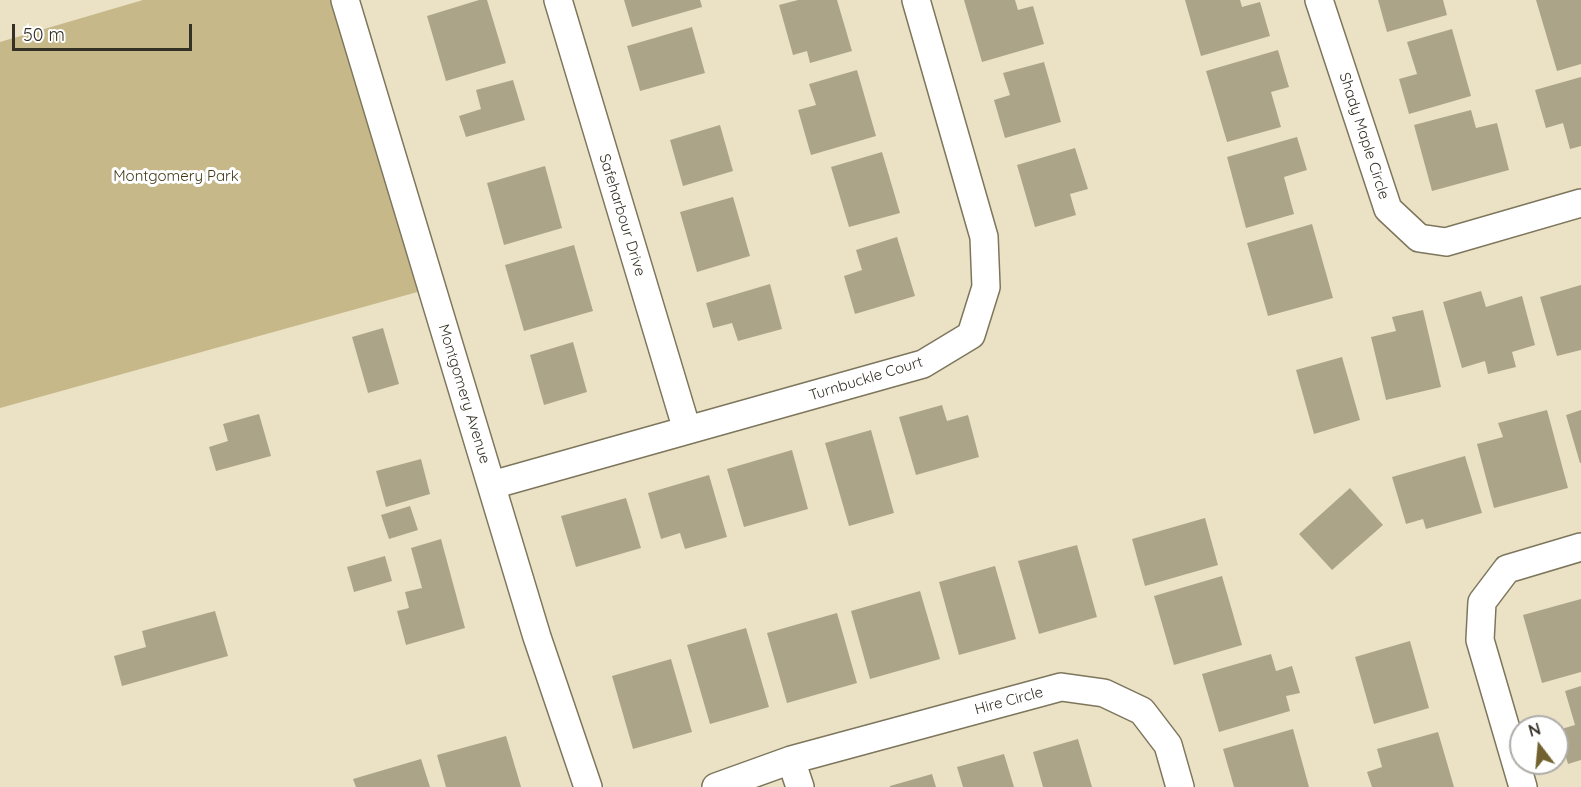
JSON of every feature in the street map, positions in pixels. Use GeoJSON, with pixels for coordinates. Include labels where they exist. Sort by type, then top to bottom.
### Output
{"type":"FeatureCollection","features":[{"type":"Feature","properties":{"kind":"street","name":"Montgomery Avenue"},"geometry":{"type":"LineString","coordinates":[[345,0],[537,637],[588,787]]}},
{"type":"Feature","properties":{"kind":"street","name":"Safeharbour Drive"},"geometry":{"type":"LineString","coordinates":[[558,0],[687,430]]}},
{"type":"Feature","properties":{"kind":"street","name":"Turnbuckle Court"},"geometry":{"type":"LineString","coordinates":[[492,485],[923,364],[971,335],[986,287],[984,237],[916,0]]}},
{"type":"Feature","properties":{"kind":"street","name":"Shady Maple Circle"},"geometry":{"type":"LineString","coordinates":[[1319,0],[1388,209],[1419,238],[1446,242],[1581,203]]}},
{"type":"Feature","properties":{"kind":"street"},"geometry":{"type":"LineString","coordinates":[[1523,787],[1480,640],[1482,602],[1507,569],[1581,547]]}},
{"type":"Feature","properties":{"kind":"street","name":"Hire Circle"},"geometry":{"type":"LineString","coordinates":[[716,787],[791,760],[1061,687],[1104,693],[1142,711],[1168,745],[1180,787]]}},
{"type":"Feature","properties":{"kind":"street"},"geometry":{"type":"LineString","coordinates":[[791,760],[800,787]]}},
{"type":"Feature","properties":{"kind":"green space","name":"Montgomery Park"},"geometry":{"type":"Polygon","coordinates":[[[143,0],[332,0],[421,291],[0,408],[0,42],[143,0]]]}},
{"type":"Feature","properties":{"kind":"building"},"geometry":{"type":"Polygon","coordinates":[[[479,0],[487,0],[506,63],[446,81],[427,16],[479,0]]]}},
{"type":"Feature","properties":{"kind":"building"},"geometry":{"type":"Polygon","coordinates":[[[624,0],[700,0],[702,7],[632,27],[624,0]]]}},
{"type":"Feature","properties":{"kind":"building"},"geometry":{"type":"Polygon","coordinates":[[[798,0],[837,0],[852,51],[810,63],[807,51],[793,55],[779,5],[798,0]]]}},
{"type":"Feature","properties":{"kind":"building"},"geometry":{"type":"Polygon","coordinates":[[[964,0],[1015,0],[1018,10],[1033,6],[1044,44],[982,62],[964,0]]]}},
{"type":"Feature","properties":{"kind":"building"},"geometry":{"type":"Polygon","coordinates":[[[1185,0],[1240,0],[1242,7],[1260,2],[1270,36],[1201,56],[1185,0]]]}},
{"type":"Feature","properties":{"kind":"building"},"geometry":{"type":"Polygon","coordinates":[[[1378,0],[1443,0],[1447,15],[1387,32],[1378,0]]]}},
{"type":"Feature","properties":{"kind":"building"},"geometry":{"type":"Polygon","coordinates":[[[1536,0],[1581,0],[1581,64],[1557,71],[1536,0]]]}},
{"type":"Feature","properties":{"kind":"building"},"geometry":{"type":"Polygon","coordinates":[[[692,27],[705,73],[640,91],[627,46],[692,27]]]}},
{"type":"Feature","properties":{"kind":"building"},"geometry":{"type":"Polygon","coordinates":[[[1452,29],[1471,96],[1409,114],[1399,79],[1417,74],[1407,42],[1452,29]]]}},
{"type":"Feature","properties":{"kind":"building"},"geometry":{"type":"Polygon","coordinates":[[[1278,50],[1289,87],[1271,92],[1281,127],[1227,142],[1206,71],[1278,50]]]}},
{"type":"Feature","properties":{"kind":"building"},"geometry":{"type":"Polygon","coordinates":[[[1044,62],[1061,122],[1005,138],[994,100],[1010,95],[1003,73],[1044,62]]]}},
{"type":"Feature","properties":{"kind":"building"},"geometry":{"type":"Polygon","coordinates":[[[857,70],[876,136],[811,155],[798,110],[816,105],[809,84],[857,70]]]}},
{"type":"Feature","properties":{"kind":"building"},"geometry":{"type":"Polygon","coordinates":[[[1581,77],[1581,146],[1570,149],[1563,123],[1546,128],[1535,90],[1581,77]]]}},
{"type":"Feature","properties":{"kind":"building"},"geometry":{"type":"Polygon","coordinates":[[[513,80],[525,120],[466,137],[459,116],[481,109],[476,90],[513,80]]]}},
{"type":"Feature","properties":{"kind":"building"},"geometry":{"type":"Polygon","coordinates":[[[1471,110],[1476,128],[1497,123],[1509,170],[1432,191],[1414,125],[1471,110]]]}},
{"type":"Feature","properties":{"kind":"building"},"geometry":{"type":"Polygon","coordinates":[[[720,125],[733,171],[683,186],[670,140],[720,125]]]}},
{"type":"Feature","properties":{"kind":"building"},"geometry":{"type":"Polygon","coordinates":[[[1297,137],[1307,170],[1284,177],[1294,214],[1246,228],[1227,157],[1297,137]]]}},
{"type":"Feature","properties":{"kind":"building"},"geometry":{"type":"Polygon","coordinates":[[[1075,148],[1088,189],[1070,194],[1076,215],[1035,227],[1017,165],[1075,148]]]}},
{"type":"Feature","properties":{"kind":"building"},"geometry":{"type":"Polygon","coordinates":[[[882,152],[900,213],[849,227],[831,167],[882,152]]]}},
{"type":"Feature","properties":{"kind":"building"},"geometry":{"type":"Polygon","coordinates":[[[545,166],[562,228],[504,245],[487,183],[545,166]]]}},
{"type":"Feature","properties":{"kind":"building"},"geometry":{"type":"Polygon","coordinates":[[[733,197],[750,256],[697,272],[680,212],[733,197]]]}},
{"type":"Feature","properties":{"kind":"building"},"geometry":{"type":"Polygon","coordinates":[[[1312,224],[1333,298],[1268,316],[1247,243],[1312,224]]]}},
{"type":"Feature","properties":{"kind":"building"},"geometry":{"type":"Polygon","coordinates":[[[897,237],[915,296],[855,314],[844,276],[862,270],[856,250],[897,237]]]}},
{"type":"Feature","properties":{"kind":"building"},"geometry":{"type":"Polygon","coordinates":[[[574,245],[593,311],[524,331],[505,265],[574,245]]]}},
{"type":"Feature","properties":{"kind":"building"},"geometry":{"type":"Polygon","coordinates":[[[770,284],[782,329],[738,341],[732,323],[713,328],[706,303],[770,284]]]}},
{"type":"Feature","properties":{"kind":"building"},"geometry":{"type":"Polygon","coordinates":[[[1581,285],[1581,350],[1557,356],[1540,297],[1581,285]]]}},
{"type":"Feature","properties":{"kind":"building"},"geometry":{"type":"Polygon","coordinates":[[[1481,291],[1486,307],[1522,296],[1535,345],[1512,352],[1516,367],[1488,374],[1485,361],[1462,368],[1443,302],[1481,291]]]}},
{"type":"Feature","properties":{"kind":"building"},"geometry":{"type":"Polygon","coordinates":[[[1423,310],[1441,387],[1386,400],[1371,337],[1396,331],[1392,317],[1423,310]]]}},
{"type":"Feature","properties":{"kind":"building"},"geometry":{"type":"Polygon","coordinates":[[[383,328],[399,384],[368,393],[352,337],[383,328]]]}},
{"type":"Feature","properties":{"kind":"building"},"geometry":{"type":"Polygon","coordinates":[[[573,342],[587,392],[544,405],[530,355],[573,342]]]}},
{"type":"Feature","properties":{"kind":"building"},"geometry":{"type":"Polygon","coordinates":[[[1342,357],[1360,420],[1314,434],[1296,370],[1342,357]]]}},
{"type":"Feature","properties":{"kind":"building"},"geometry":{"type":"Polygon","coordinates":[[[942,405],[947,421],[968,415],[979,457],[916,475],[899,417],[942,405]]]}},
{"type":"Feature","properties":{"kind":"building"},"geometry":{"type":"Polygon","coordinates":[[[1547,410],[1568,488],[1494,508],[1477,444],[1503,437],[1498,423],[1547,410]]]}},
{"type":"Feature","properties":{"kind":"building"},"geometry":{"type":"Polygon","coordinates":[[[1581,410],[1581,463],[1580,463],[1566,415],[1581,410]]]}},
{"type":"Feature","properties":{"kind":"building"},"geometry":{"type":"Polygon","coordinates":[[[259,414],[271,456],[216,471],[209,447],[228,441],[223,424],[259,414]]]}},
{"type":"Feature","properties":{"kind":"building"},"geometry":{"type":"Polygon","coordinates":[[[871,430],[894,513],[849,526],[825,443],[871,430]]]}},
{"type":"Feature","properties":{"kind":"building"},"geometry":{"type":"Polygon","coordinates":[[[792,450],[808,509],[744,527],[727,469],[792,450]]]}},
{"type":"Feature","properties":{"kind":"building"},"geometry":{"type":"Polygon","coordinates":[[[1465,456],[1482,513],[1426,529],[1423,519],[1406,524],[1392,477],[1465,456]]]}},
{"type":"Feature","properties":{"kind":"building"},"geometry":{"type":"Polygon","coordinates":[[[421,459],[430,494],[386,507],[376,471],[421,459]]]}},
{"type":"Feature","properties":{"kind":"building"},"geometry":{"type":"Polygon","coordinates":[[[709,475],[727,537],[685,549],[680,533],[661,539],[648,493],[709,475]]]}},
{"type":"Feature","properties":{"kind":"building"},"geometry":{"type":"Polygon","coordinates":[[[1350,488],[1383,525],[1332,570],[1299,534],[1350,488]]]}},
{"type":"Feature","properties":{"kind":"building"},"geometry":{"type":"Polygon","coordinates":[[[626,498],[641,548],[576,567],[561,516],[626,498]]]}},
{"type":"Feature","properties":{"kind":"building"},"geometry":{"type":"Polygon","coordinates":[[[410,506],[418,530],[389,539],[381,515],[410,506]]]}},
{"type":"Feature","properties":{"kind":"building"},"geometry":{"type":"Polygon","coordinates":[[[1205,518],[1218,565],[1145,586],[1132,539],[1205,518]]]}},
{"type":"Feature","properties":{"kind":"building"},"geometry":{"type":"Polygon","coordinates":[[[441,539],[465,628],[406,645],[397,611],[409,608],[405,592],[422,588],[411,548],[441,539]]]}},
{"type":"Feature","properties":{"kind":"building"},"geometry":{"type":"Polygon","coordinates":[[[1077,545],[1097,617],[1039,634],[1018,561],[1077,545]]]}},
{"type":"Feature","properties":{"kind":"building"},"geometry":{"type":"Polygon","coordinates":[[[385,556],[392,581],[354,592],[347,567],[385,556]]]}},
{"type":"Feature","properties":{"kind":"building"},"geometry":{"type":"Polygon","coordinates":[[[995,566],[1016,639],[959,655],[939,582],[995,566]]]}},
{"type":"Feature","properties":{"kind":"building"},"geometry":{"type":"Polygon","coordinates":[[[1222,576],[1242,645],[1174,665],[1154,596],[1222,576]]]}},
{"type":"Feature","properties":{"kind":"building"},"geometry":{"type":"Polygon","coordinates":[[[920,591],[940,659],[870,679],[851,611],[920,591]]]}},
{"type":"Feature","properties":{"kind":"building"},"geometry":{"type":"Polygon","coordinates":[[[1581,599],[1581,672],[1542,683],[1523,615],[1581,599]]]}},
{"type":"Feature","properties":{"kind":"building"},"geometry":{"type":"Polygon","coordinates":[[[215,611],[228,656],[122,686],[114,656],[146,647],[142,631],[215,611]]]}},
{"type":"Feature","properties":{"kind":"building"},"geometry":{"type":"Polygon","coordinates":[[[837,613],[857,683],[787,703],[767,633],[837,613]]]}},
{"type":"Feature","properties":{"kind":"building"},"geometry":{"type":"Polygon","coordinates":[[[746,628],[769,707],[710,724],[687,645],[746,628]]]}},
{"type":"Feature","properties":{"kind":"building"},"geometry":{"type":"Polygon","coordinates":[[[1410,641],[1429,708],[1374,724],[1355,657],[1410,641]]]}},
{"type":"Feature","properties":{"kind":"building"},"geometry":{"type":"Polygon","coordinates":[[[1271,654],[1276,671],[1292,666],[1300,693],[1286,696],[1290,711],[1219,732],[1202,674],[1271,654]]]}},
{"type":"Feature","properties":{"kind":"building"},"geometry":{"type":"Polygon","coordinates":[[[671,659],[692,732],[633,749],[612,676],[671,659]]]}},
{"type":"Feature","properties":{"kind":"building"},"geometry":{"type":"Polygon","coordinates":[[[1581,686],[1581,760],[1569,764],[1569,727],[1575,725],[1565,691],[1581,686]]]}},
{"type":"Feature","properties":{"kind":"building"},"geometry":{"type":"Polygon","coordinates":[[[1293,729],[1309,787],[1234,787],[1223,749],[1293,729]]]}},
{"type":"Feature","properties":{"kind":"building"},"geometry":{"type":"Polygon","coordinates":[[[1438,732],[1454,787],[1372,787],[1367,772],[1382,767],[1377,749],[1438,732]]]}},
{"type":"Feature","properties":{"kind":"building"},"geometry":{"type":"Polygon","coordinates":[[[506,736],[521,787],[446,787],[437,755],[506,736]]]}},
{"type":"Feature","properties":{"kind":"building"},"geometry":{"type":"Polygon","coordinates":[[[1078,739],[1092,787],[1043,787],[1033,752],[1078,739]]]}},
{"type":"Feature","properties":{"kind":"building"},"geometry":{"type":"Polygon","coordinates":[[[1004,754],[1014,787],[963,787],[957,767],[1004,754]]]}},
{"type":"Feature","properties":{"kind":"building"},"geometry":{"type":"Polygon","coordinates":[[[421,759],[430,787],[356,787],[353,779],[421,759]]]}},
{"type":"Feature","properties":{"kind":"building"},"geometry":{"type":"Polygon","coordinates":[[[932,774],[936,787],[890,787],[890,786],[932,774]]]}}]}
